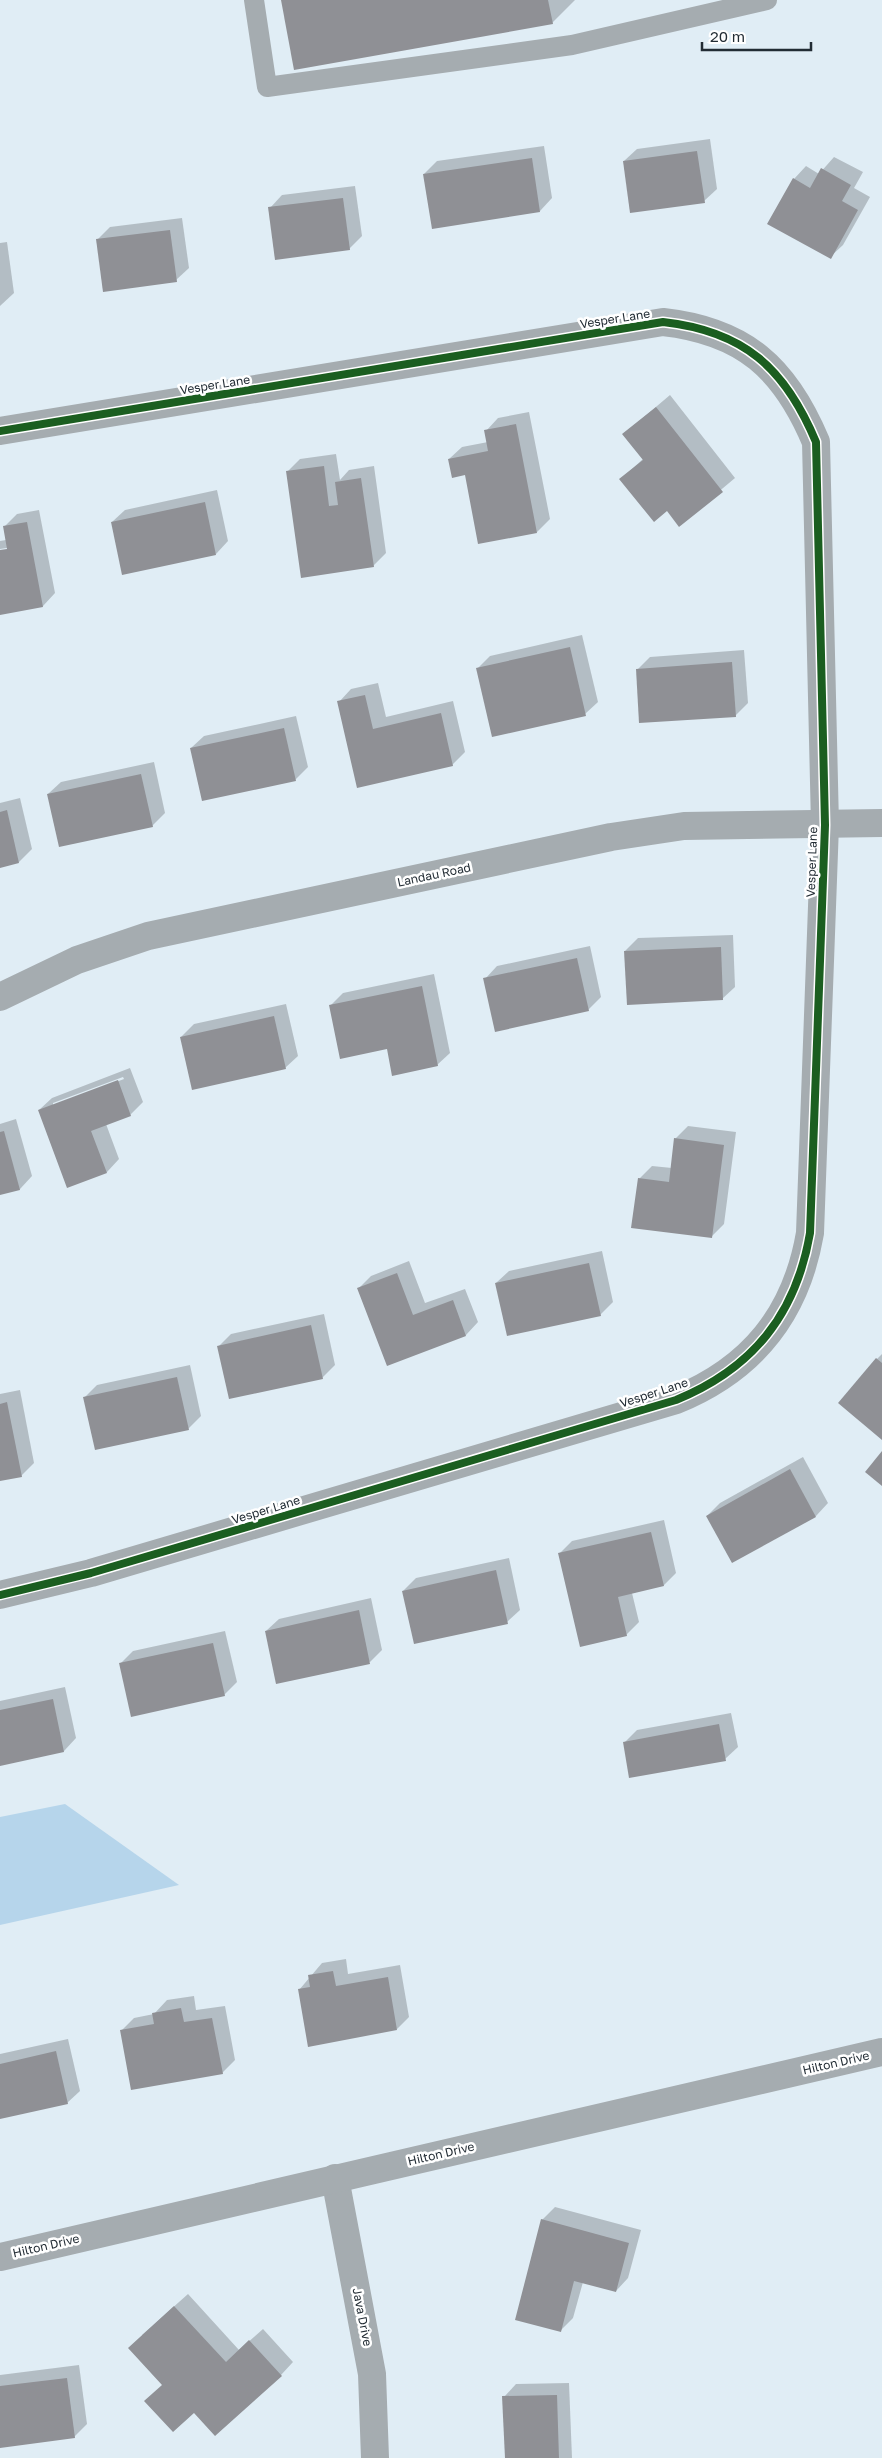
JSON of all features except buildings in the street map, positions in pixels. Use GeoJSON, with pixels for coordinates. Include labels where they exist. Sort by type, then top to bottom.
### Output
{"type":"FeatureCollection","features":[{"type":"Feature","properties":{"kind":"street","name":"Vesper Lane"},"geometry":{"type":"LineString","coordinates":[[0,431],[662,322],[688,325],[735,342],[774,372],[791,391],[804,412],[816,442],[824,824],[810,1233],[806,1258],[787,1305],[759,1345],[741,1363],[721,1378],[676,1400],[91,1573],[0,1595]]}},
{"type":"Feature","properties":{"kind":"street","name":"Landau Road"},"geometry":{"type":"LineString","coordinates":[[0,997],[77,960],[148,936],[611,837],[684,826],[762,823],[882,823]]}},
{"type":"Feature","properties":{"kind":"street","name":"Hilton Drive"},"geometry":{"type":"LineString","coordinates":[[0,2257],[882,2052]]}},
{"type":"Feature","properties":{"kind":"street","name":"Java Drive"},"geometry":{"type":"LineString","coordinates":[[335,2178],[372,2374],[375,2458]]}},
{"type":"Feature","properties":{"kind":"lane"},"geometry":{"type":"LineString","coordinates":[[254,0],[267,87],[572,45],[767,0]]}},
{"type":"Feature","properties":{"kind":"shaded area"},"geometry":{"type":"Polygon","coordinates":[[[65,1804],[179,1885],[0,1925],[0,1817],[65,1804]]]}},
{"type":"Feature","properties":{"kind":"cycle path"},"geometry":{"type":"LineString","coordinates":[[0,431],[663,322],[717,334],[739,344],[775,374],[790,393],[804,416],[816,442],[825,825],[810,1233],[794,1289],[781,1314],[766,1336],[748,1355],[727,1372],[703,1387],[676,1400],[91,1573],[0,1595]]}}]}
